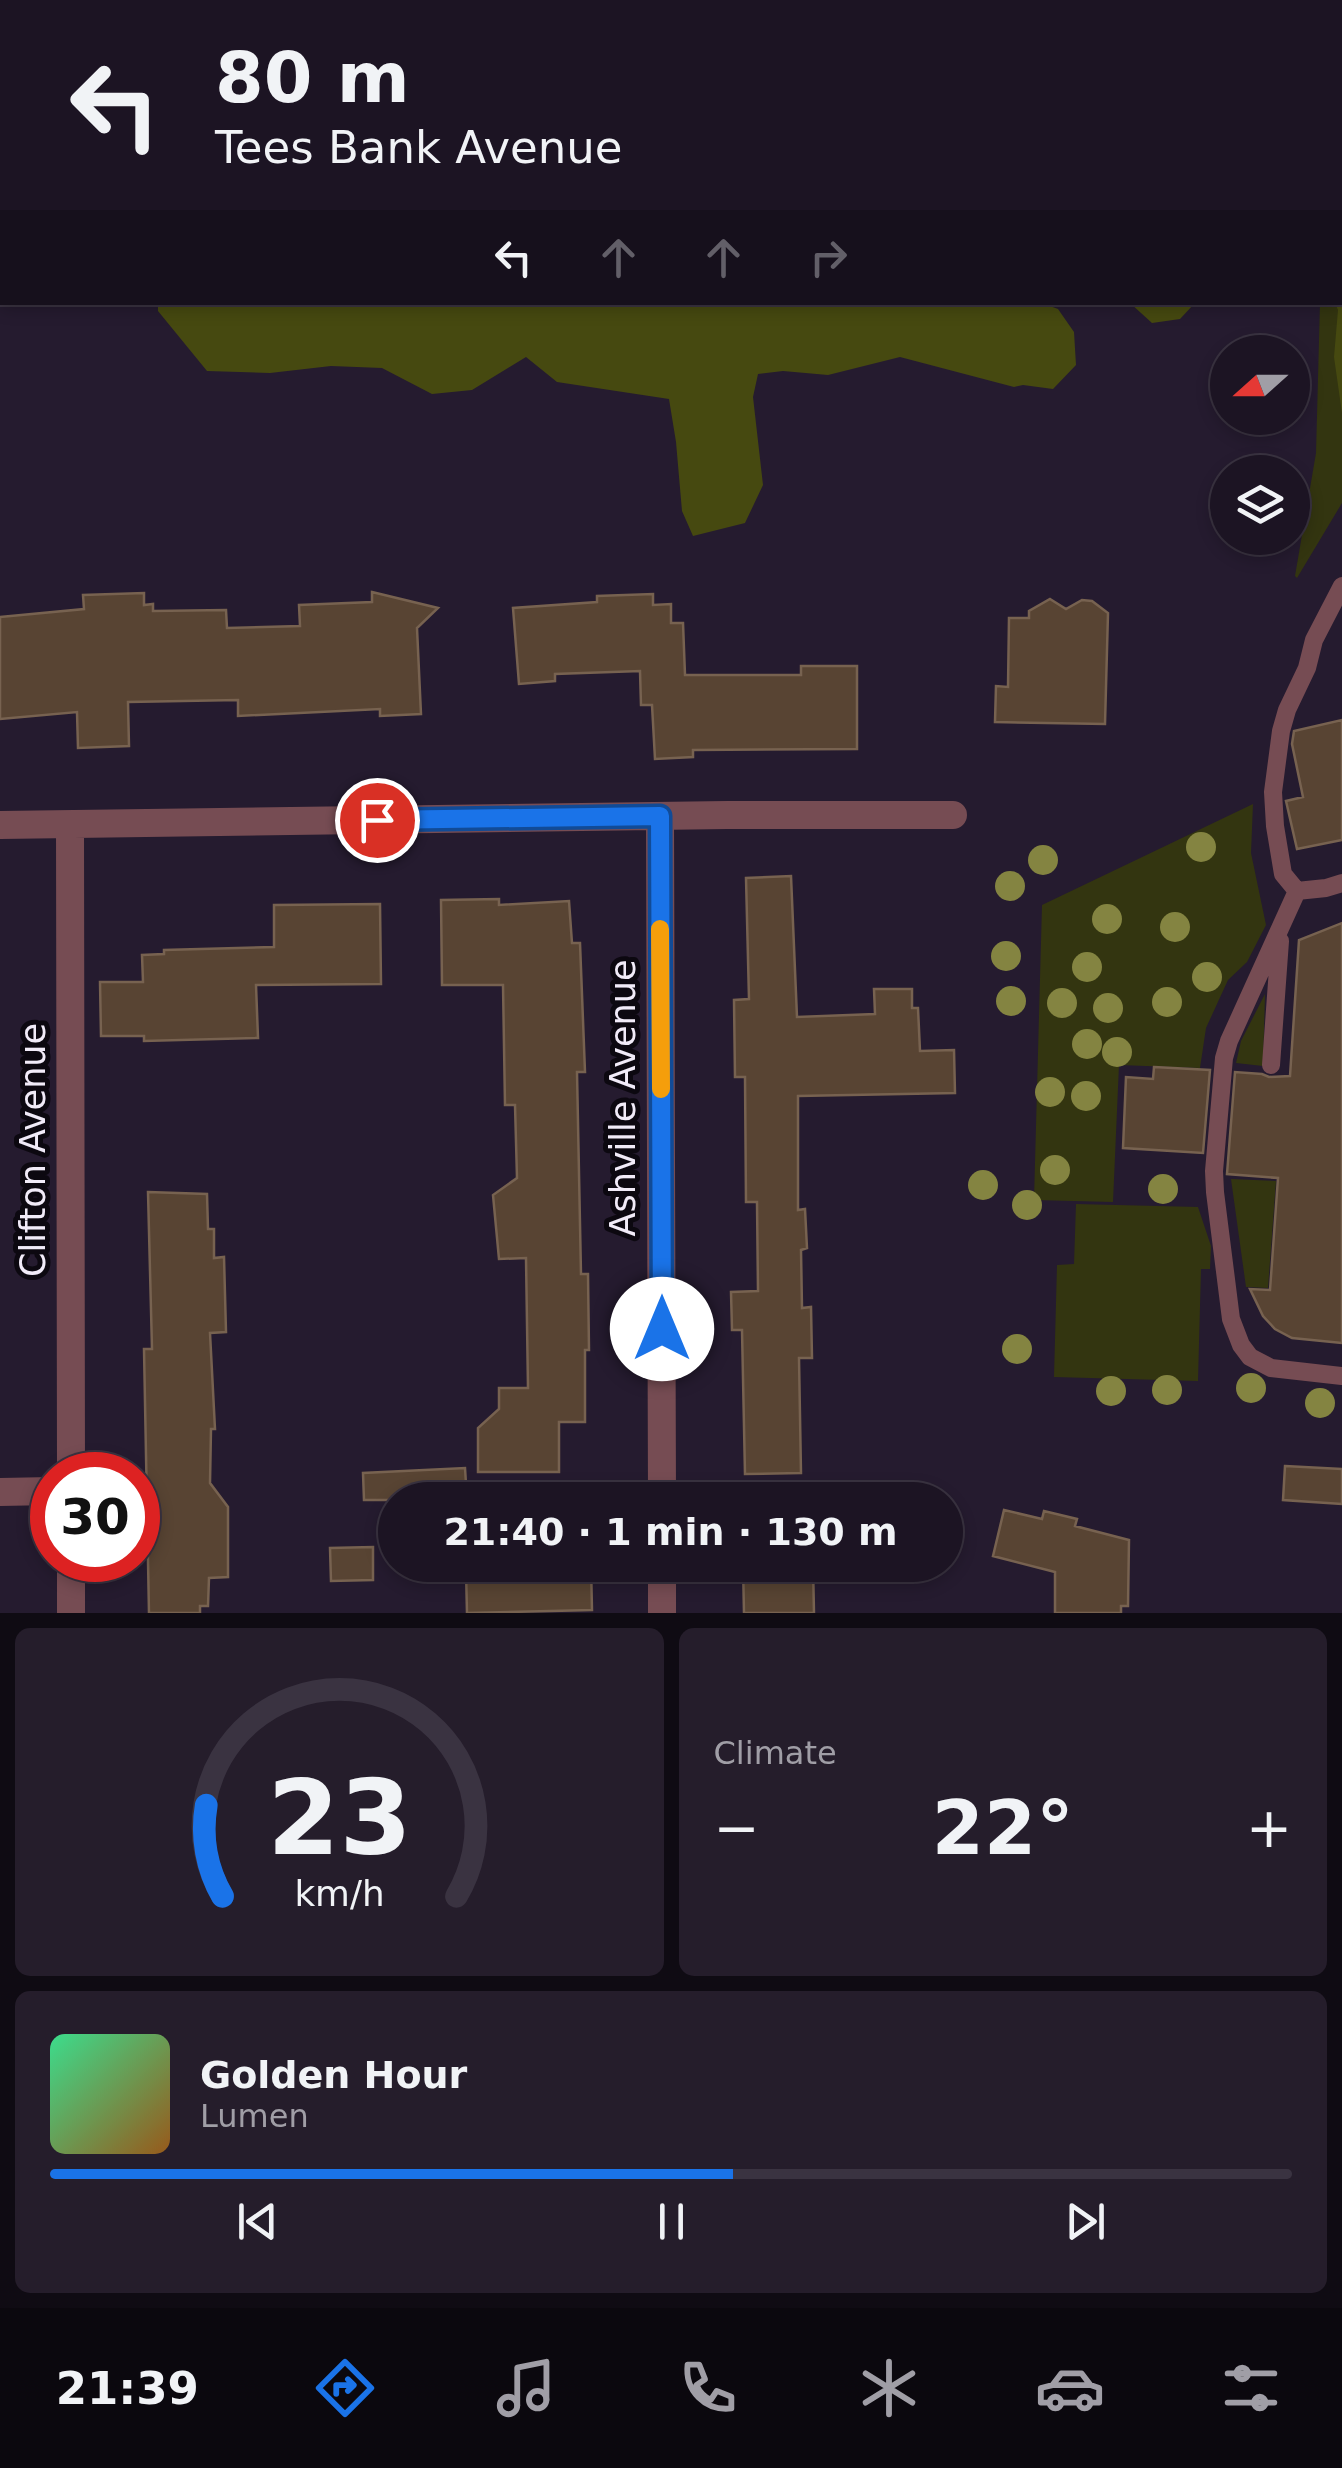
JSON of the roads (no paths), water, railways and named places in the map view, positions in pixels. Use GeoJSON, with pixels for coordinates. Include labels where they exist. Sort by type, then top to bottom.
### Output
{"type":"FeatureCollection","features":[{"type":"Feature","properties":{"kind":"street"},"geometry":{"type":"LineString","coordinates":[[0,826],[953,815]]}},
{"type":"Feature","properties":{"kind":"street","name":"Ashville Avenue"},"geometry":{"type":"LineString","coordinates":[[660,816],[662,1482]]}},
{"type":"Feature","properties":{"kind":"street","name":"Clifton Avenue"},"geometry":{"type":"LineString","coordinates":[[70,825],[71,1452]]}},
{"type":"Feature","properties":{"kind":"street"},"geometry":{"type":"LineString","coordinates":[[0,1492],[30,1491]]}},
{"type":"Feature","properties":{"kind":"street"},"geometry":{"type":"LineString","coordinates":[[71,1582],[71,1613]]}},
{"type":"Feature","properties":{"kind":"street"},"geometry":{"type":"LineString","coordinates":[[662,1582],[662,1613]]}},
{"type":"Feature","properties":{"kind":"lane"},"geometry":{"type":"LineString","coordinates":[[1296,891],[1283,874],[1275,826],[1273,792],[1281,731],[1314,640],[1342,586]]}},
{"type":"Feature","properties":{"kind":"lane"},"geometry":{"type":"LineString","coordinates":[[1296,891],[1342,883]]}},
{"type":"Feature","properties":{"kind":"lane"},"geometry":{"type":"LineString","coordinates":[[1296,891],[1224,1058],[1214,1171],[1228,1302],[1241,1346],[1250,1357],[1271,1368],[1342,1376]]}},
{"type":"Feature","properties":{"kind":"lane"},"geometry":{"type":"LineString","coordinates":[[1272,1065],[1281,928]]}}]}
